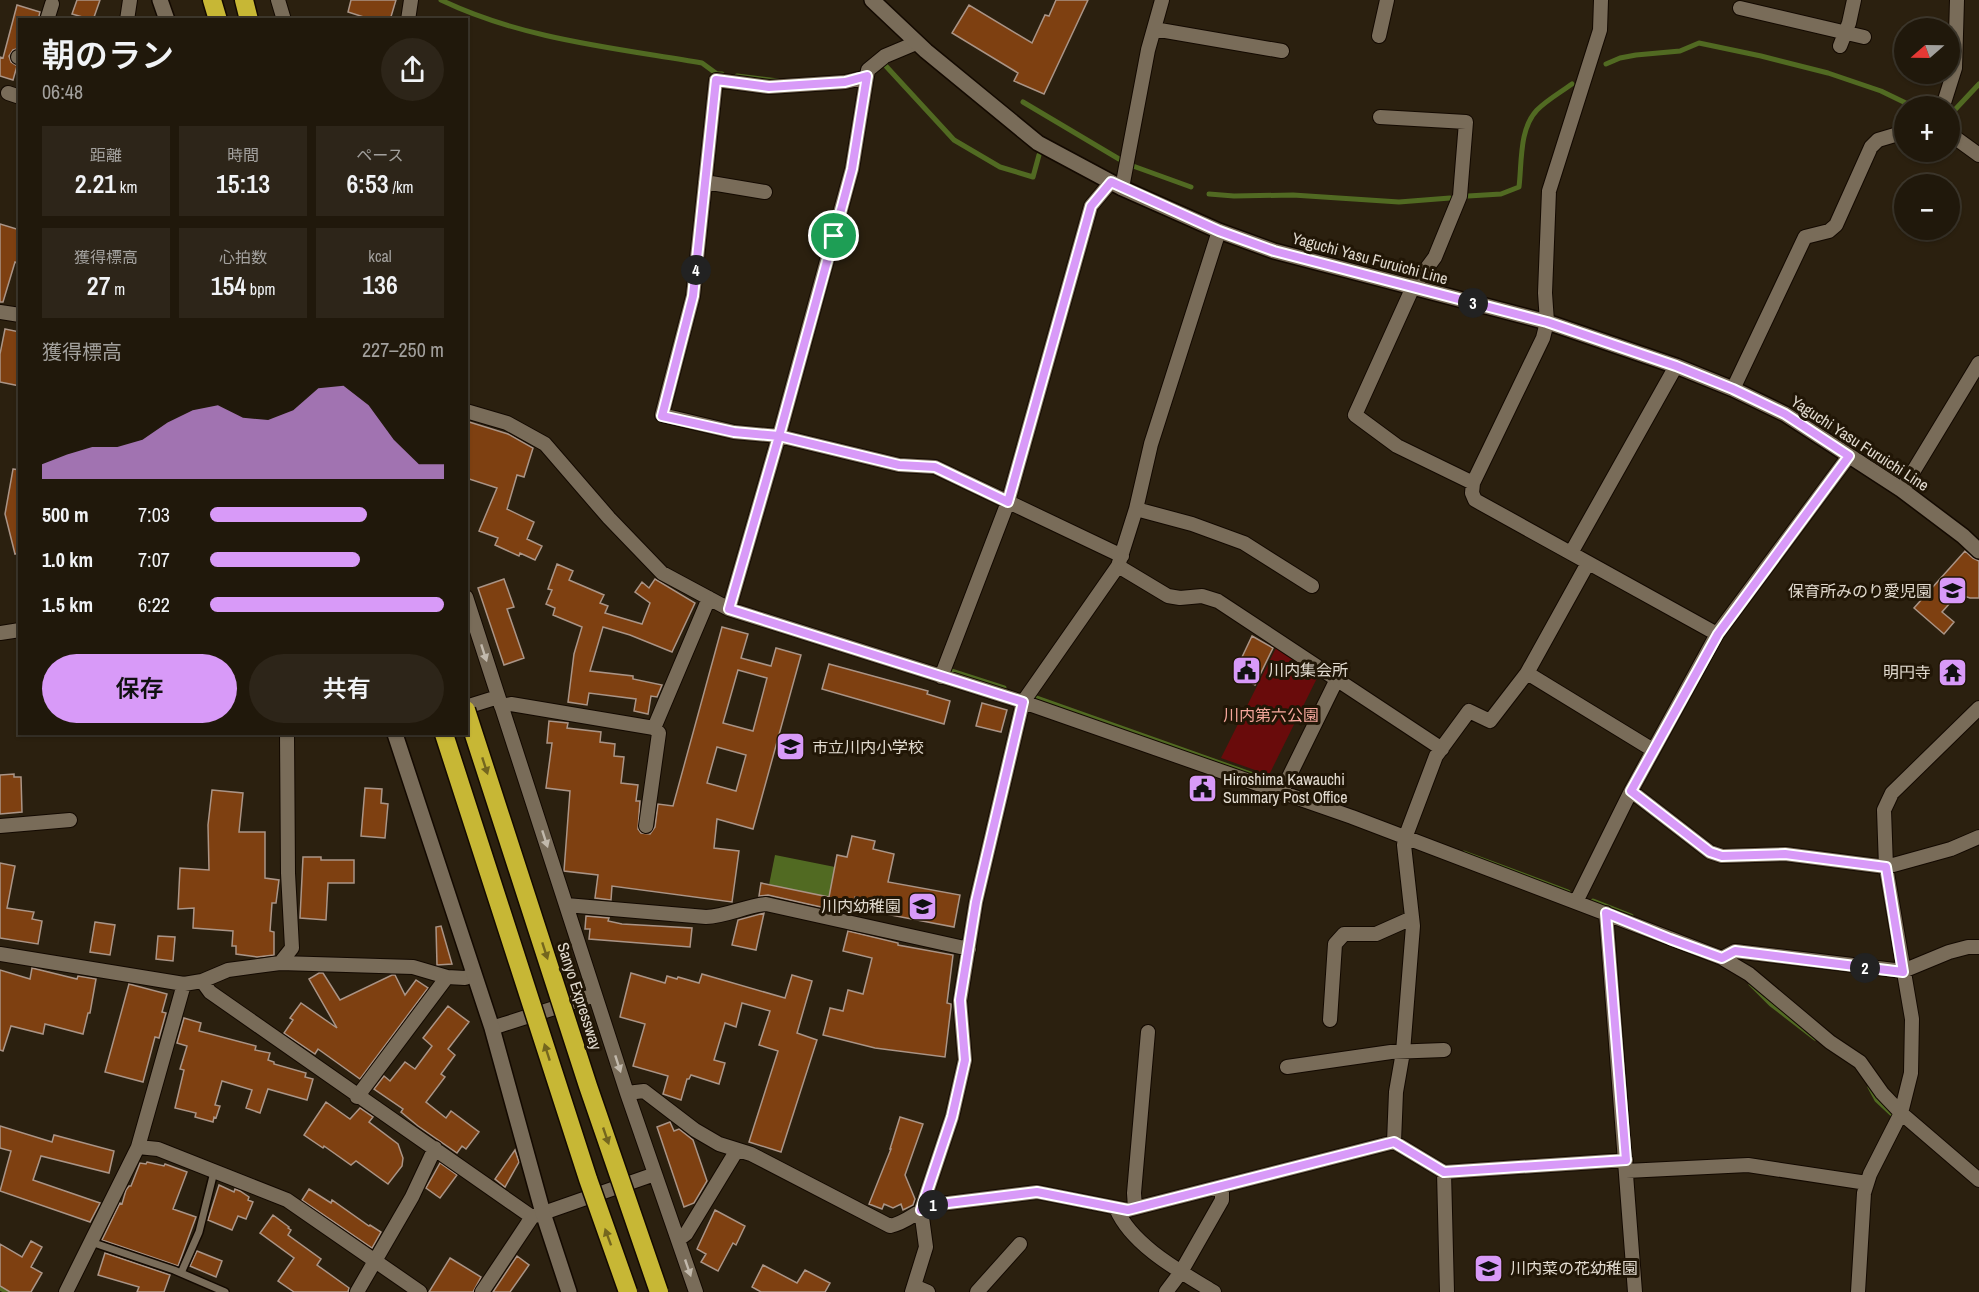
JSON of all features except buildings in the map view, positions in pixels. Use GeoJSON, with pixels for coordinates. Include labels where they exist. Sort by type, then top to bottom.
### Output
{"type":"FeatureCollection","features":[{"type":"Feature","properties":{"kind":"highway"},"geometry":{"type":"LineString","coordinates":[[212,0],[217,18]]}},
{"type":"Feature","properties":{"kind":"highway"},"geometry":{"type":"LineString","coordinates":[[244,0],[248,18]]}},
{"type":"Feature","properties":{"kind":"highway","name":"Sanyo Expressway"},"geometry":{"type":"LineString","coordinates":[[468,714],[588,1086],[659,1292]]}},
{"type":"Feature","properties":{"kind":"highway"},"geometry":{"type":"LineString","coordinates":[[444,735],[588,1179],[628,1292]]}},
{"type":"Feature","properties":{"kind":"main road"},"geometry":{"type":"LineString","coordinates":[[160,0],[165,18]]}},
{"type":"Feature","properties":{"kind":"main road","name":"Yaguchi Yasu Furuichi Line"},"geometry":{"type":"LineString","coordinates":[[873,0],[916,43],[1038,143],[1117,185],[1219,231],[1274,251],[1547,322],[1676,366],[1733,389],[1785,414],[1902,490],[1963,536],[1979,551]]}},
{"type":"Feature","properties":{"kind":"main road"},"geometry":{"type":"LineString","coordinates":[[395,735],[492,1028],[537,1215],[569,1292]]}},
{"type":"Feature","properties":{"kind":"street"},"geometry":{"type":"LineString","coordinates":[[127,18],[130,0]]}},
{"type":"Feature","properties":{"kind":"street"},"geometry":{"type":"LineString","coordinates":[[278,0],[283,18]]}},
{"type":"Feature","properties":{"kind":"street"},"geometry":{"type":"LineString","coordinates":[[408,18],[411,0]]}},
{"type":"Feature","properties":{"kind":"street"},"geometry":{"type":"LineString","coordinates":[[941,676],[1008,502],[1091,206],[1117,185],[1162,0]]}},
{"type":"Feature","properties":{"kind":"street"},"geometry":{"type":"LineString","coordinates":[[1379,36],[1387,0]]}},
{"type":"Feature","properties":{"kind":"street"},"geometry":{"type":"LineString","coordinates":[[1766,14],[1769,0]]}},
{"type":"Feature","properties":{"kind":"street"},"geometry":{"type":"LineString","coordinates":[[1840,46],[1849,23],[1854,0]]}},
{"type":"Feature","properties":{"kind":"street"},"geometry":{"type":"LineString","coordinates":[[1946,96],[1955,68],[1958,0]]}},
{"type":"Feature","properties":{"kind":"street"},"geometry":{"type":"LineString","coordinates":[[1598,1],[1600,30],[1549,191],[1545,293],[1547,322],[1543,338],[1473,483],[1472,493],[1475,500],[1718,634]]}},
{"type":"Feature","properties":{"kind":"street"},"geometry":{"type":"LineString","coordinates":[[49,18],[52,4]]}},
{"type":"Feature","properties":{"kind":"street"},"geometry":{"type":"LineString","coordinates":[[1740,8],[1864,37]]}},
{"type":"Feature","properties":{"kind":"street"},"geometry":{"type":"LineString","coordinates":[[1154,29],[1282,51]]}},
{"type":"Feature","properties":{"kind":"street"},"geometry":{"type":"LineString","coordinates":[[729,609],[852,169],[868,70],[885,56],[916,43]]}},
{"type":"Feature","properties":{"kind":"street"},"geometry":{"type":"LineString","coordinates":[[867,76],[845,82],[769,87],[716,80],[693,296],[662,416],[734,432],[779,436],[899,465],[935,467],[1008,502],[1120,561],[1168,596],[1180,598],[1202,596],[1218,601],[1442,749]]}},
{"type":"Feature","properties":{"kind":"street"},"geometry":{"type":"LineString","coordinates":[[1380,117],[1466,122],[1460,196],[1435,257],[1413,287],[1355,415],[1397,446],[1473,483]]}},
{"type":"Feature","properties":{"kind":"street"},"geometry":{"type":"LineString","coordinates":[[1733,389],[1805,237],[1829,231],[1836,225],[1871,147],[1878,140],[1894,135]]}},
{"type":"Feature","properties":{"kind":"street"},"geometry":{"type":"LineString","coordinates":[[1960,142],[1979,155]]}},
{"type":"Feature","properties":{"kind":"street"},"geometry":{"type":"LineString","coordinates":[[705,182],[765,192]]}},
{"type":"Feature","properties":{"kind":"street"},"geometry":{"type":"LineString","coordinates":[[928,1292],[913,1289],[926,1247],[921,1210],[952,1117],[965,1060],[960,1000],[976,902],[1023,702],[1120,561],[1136,509],[1151,444],[1219,231]]}},
{"type":"Feature","properties":{"kind":"street"},"geometry":{"type":"LineString","coordinates":[[0,312],[18,315]]}},
{"type":"Feature","properties":{"kind":"street"},"geometry":{"type":"LineString","coordinates":[[1902,490],[1979,363]]}},
{"type":"Feature","properties":{"kind":"street"},"geometry":{"type":"LineString","coordinates":[[1571,553],[1676,366]]}},
{"type":"Feature","properties":{"kind":"street"},"geometry":{"type":"LineString","coordinates":[[468,412],[507,423],[545,444],[609,518],[662,573],[729,609],[1023,702],[1405,838],[1722,958],[1749,974],[1830,1042],[1860,1062],[1882,1093],[1901,1113],[1979,1180]]}},
{"type":"Feature","properties":{"kind":"street"},"geometry":{"type":"LineString","coordinates":[[1576,902],[1631,791],[1718,634],[1849,456]]}},
{"type":"Feature","properties":{"kind":"street"},"geometry":{"type":"LineString","coordinates":[[1136,509],[1192,524],[1244,543],[1312,586]]}},
{"type":"Feature","properties":{"kind":"street"},"geometry":{"type":"LineString","coordinates":[[1394,1142],[1396,1092],[1403,1052],[1413,918],[1405,838],[1436,756],[1469,711],[1490,721],[1527,673],[1588,563]]}},
{"type":"Feature","properties":{"kind":"street"},"geometry":{"type":"LineString","coordinates":[[654,728],[709,597]]}},
{"type":"Feature","properties":{"kind":"street"},"geometry":{"type":"LineString","coordinates":[[468,603],[627,1094],[696,1292]]}},
{"type":"Feature","properties":{"kind":"street"},"geometry":{"type":"LineString","coordinates":[[0,633],[18,630]]}},
{"type":"Feature","properties":{"kind":"street"},"geometry":{"type":"LineString","coordinates":[[1527,673],[1653,750]]}},
{"type":"Feature","properties":{"kind":"street"},"geometry":{"type":"LineString","coordinates":[[1281,793],[1337,680]]}},
{"type":"Feature","properties":{"kind":"street"},"geometry":{"type":"LineString","coordinates":[[468,708],[500,701],[654,728],[659,733],[646,826]]}},
{"type":"Feature","properties":{"kind":"street"},"geometry":{"type":"LineString","coordinates":[[1858,1292],[1864,1193],[1870,1174],[1901,1113],[1911,1073],[1912,1019],[1886,867],[1884,810],[1892,793],[1979,708]]}},
{"type":"Feature","properties":{"kind":"street"},"geometry":{"type":"LineString","coordinates":[[280,963],[292,948],[288,873],[287,735]]}},
{"type":"Feature","properties":{"kind":"street"},"geometry":{"type":"LineString","coordinates":[[1631,791],[1710,852],[1722,856],[1785,854],[1886,867],[1951,849],[1979,837]]}},
{"type":"Feature","properties":{"kind":"street"},"geometry":{"type":"LineString","coordinates":[[0,826],[70,820]]}},
{"type":"Feature","properties":{"kind":"street"},"geometry":{"type":"LineString","coordinates":[[566,905],[706,917],[718,916],[752,905],[766,904],[969,950]]}},
{"type":"Feature","properties":{"kind":"street"},"geometry":{"type":"LineString","coordinates":[[1606,913],[1635,1292]]}},
{"type":"Feature","properties":{"kind":"street"},"geometry":{"type":"LineString","coordinates":[[1330,1020],[1335,944],[1344,934],[1376,934],[1413,918]]}},
{"type":"Feature","properties":{"kind":"street"},"geometry":{"type":"LineString","coordinates":[[1722,958],[1735,951],[1903,972],[1949,952],[1973,947],[1979,959]]}},
{"type":"Feature","properties":{"kind":"street"},"geometry":{"type":"LineString","coordinates":[[0,954],[184,984],[202,981],[228,970],[280,963],[413,967],[447,977],[465,978],[473,975]]}},
{"type":"Feature","properties":{"kind":"street"},"geometry":{"type":"LineString","coordinates":[[357,1097],[447,977]]}},
{"type":"Feature","properties":{"kind":"street"},"geometry":{"type":"LineString","coordinates":[[202,981],[210,992],[357,1097],[537,1215]]}},
{"type":"Feature","properties":{"kind":"street"},"geometry":{"type":"LineString","coordinates":[[66,1292],[138,1147],[184,984]]}},
{"type":"Feature","properties":{"kind":"street"},"geometry":{"type":"LineString","coordinates":[[492,1028],[596,995]]}},
{"type":"Feature","properties":{"kind":"street"},"geometry":{"type":"LineString","coordinates":[[1135,1208],[1134,1193],[1148,1032]]}},
{"type":"Feature","properties":{"kind":"street"},"geometry":{"type":"LineString","coordinates":[[1287,1066],[1391,1052],[1443,1050]]}},
{"type":"Feature","properties":{"kind":"street"},"geometry":{"type":"LineString","coordinates":[[627,1094],[644,1091],[695,1130],[719,1144],[751,1154],[890,1226],[900,1224],[932,1205],[1037,1192],[1128,1210],[1394,1142],[1444,1172],[1626,1165],[1748,1165],[1867,1184]]}},
{"type":"Feature","properties":{"kind":"street"},"geometry":{"type":"LineString","coordinates":[[138,1147],[158,1149],[287,1200],[420,1292]]}},
{"type":"Feature","properties":{"kind":"street"},"geometry":{"type":"LineString","coordinates":[[357,1292],[412,1197],[435,1148]]}},
{"type":"Feature","properties":{"kind":"street"},"geometry":{"type":"LineString","coordinates":[[678,1239],[686,1234],[737,1150]]}},
{"type":"Feature","properties":{"kind":"street"},"geometry":{"type":"LineString","coordinates":[[1444,1172],[1447,1292]]}},
{"type":"Feature","properties":{"kind":"street"},"geometry":{"type":"LineString","coordinates":[[482,1292],[537,1215],[655,1174]]}},
{"type":"Feature","properties":{"kind":"street"},"geometry":{"type":"LineString","coordinates":[[1166,1292],[1181,1272],[1222,1200],[1222,1187]]}},
{"type":"Feature","properties":{"kind":"street"},"geometry":{"type":"LineString","coordinates":[[1116,1208],[1128,1229],[1164,1260],[1214,1292]]}},
{"type":"Feature","properties":{"kind":"street"},"geometry":{"type":"LineString","coordinates":[[977,1292],[1020,1244]]}},
{"type":"Feature","properties":{"kind":"lane"},"geometry":{"type":"LineString","coordinates":[[181,1273],[199,1232],[214,1172]]}},
{"type":"Feature","properties":{"kind":"lane"},"geometry":{"type":"LineString","coordinates":[[91,1242],[181,1273],[225,1292]]}},
{"type":"Feature","properties":{"kind":"green space","name":"川内第六公園"},"geometry":{"type":"Polygon","coordinates":[[[1278,644],[1320,672],[1269,775],[1221,758],[1278,644]]]}},
{"type":"Feature","properties":{"kind":"shaded area"},"geometry":{"type":"Polygon","coordinates":[[[775,855],[835,867],[829,897],[769,885],[775,855]]]}},
{"type":"Feature","properties":{"kind":"waterway"},"geometry":{"type":"LineString","coordinates":[[441,0],[472,13],[536,33],[602,47],[702,63],[717,74],[722,74]]}},
{"type":"Feature","properties":{"kind":"waterway"},"geometry":{"type":"LineString","coordinates":[[1606,64],[1636,55],[1680,51],[1699,43],[1828,73],[1894,97]]}},
{"type":"Feature","properties":{"kind":"waterway"},"geometry":{"type":"LineString","coordinates":[[884,64],[954,140],[1000,167],[1033,177],[1039,155]]}},
{"type":"Feature","properties":{"kind":"waterway"},"geometry":{"type":"LineString","coordinates":[[737,76],[778,81]]}},
{"type":"Feature","properties":{"kind":"waterway"},"geometry":{"type":"LineString","coordinates":[[1468,196],[1501,194],[1519,187],[1522,146],[1531,118],[1545,103],[1572,84]]}},
{"type":"Feature","properties":{"kind":"waterway"},"geometry":{"type":"LineString","coordinates":[[1960,104],[1979,84]]}},
{"type":"Feature","properties":{"kind":"waterway"},"geometry":{"type":"LineString","coordinates":[[1023,102],[1119,159]]}},
{"type":"Feature","properties":{"kind":"waterway"},"geometry":{"type":"LineString","coordinates":[[1133,166],[1191,187]]}},
{"type":"Feature","properties":{"kind":"waterway"},"geometry":{"type":"LineString","coordinates":[[1209,194],[1293,195],[1399,202],[1450,198]]}},
{"type":"Feature","properties":{"kind":"waterway"},"geometry":{"type":"LineString","coordinates":[[945,669],[1004,688]]}},
{"type":"Feature","properties":{"kind":"waterway"},"geometry":{"type":"LineString","coordinates":[[1034,697],[1276,783]]}},
{"type":"Feature","properties":{"kind":"waterway"},"geometry":{"type":"LineString","coordinates":[[1464,853],[1568,892]]}},
{"type":"Feature","properties":{"kind":"waterway"},"geometry":{"type":"LineString","coordinates":[[1593,901],[1631,916]]}},
{"type":"Feature","properties":{"kind":"waterway"},"geometry":{"type":"LineString","coordinates":[[1751,984],[1771,1004],[1815,1038]]}},
{"type":"Feature","properties":{"kind":"waterway"},"geometry":{"type":"LineString","coordinates":[[1870,1087],[1877,1100],[1892,1114]]}},
{"type":"Feature","properties":{"kind":"waterway"},"geometry":{"type":"LineString","coordinates":[[0,1288],[8,1292]]}},
{"type":"Feature","properties":{"kind":"place","name":"保育所みのり愛児園"},"geometry":{"type":"Point","coordinates":[1953,591]}},
{"type":"Feature","properties":{"kind":"place","name":"川内集会所"},"geometry":{"type":"Point","coordinates":[1247,670]}},
{"type":"Feature","properties":{"kind":"place","name":"明円寺"},"geometry":{"type":"Point","coordinates":[1952,672]}},
{"type":"Feature","properties":{"kind":"place","name":"市立川内小学校"},"geometry":{"type":"Point","coordinates":[791,747]}},
{"type":"Feature","properties":{"kind":"place","name":"Hiroshima Kawauchi Summary Post Office"},"geometry":{"type":"Point","coordinates":[1202,788]}},
{"type":"Feature","properties":{"kind":"place","name":"川内幼稚園"},"geometry":{"type":"Point","coordinates":[922,906]}},
{"type":"Feature","properties":{"kind":"place","name":"川内菜の花幼稚園"},"geometry":{"type":"Point","coordinates":[1489,1268]}},
{"type":"Feature","properties":{"kind":"route"},"geometry":{"type":"LineString","coordinates":[[834,236],[779,436],[729,609],[1023,702],[976,902],[960,1000],[965,1060],[952,1117],[921,1210],[932,1205],[1037,1192],[1128,1210],[1394,1142],[1444,1172],[1626,1160],[1606,913],[1722,958],[1735,951],[1903,972],[1886,867],[1785,854],[1722,856],[1710,852],[1631,791],[1718,634],[1849,456],[1785,414],[1733,389],[1676,366],[1547,322],[1274,251],[1219,231],[1111,182],[1091,206],[1008,502],[935,467],[899,465],[779,436],[734,432],[662,416],[693,296],[716,80],[769,87],[845,82],[867,76],[852,169],[834,236]]}}]}
